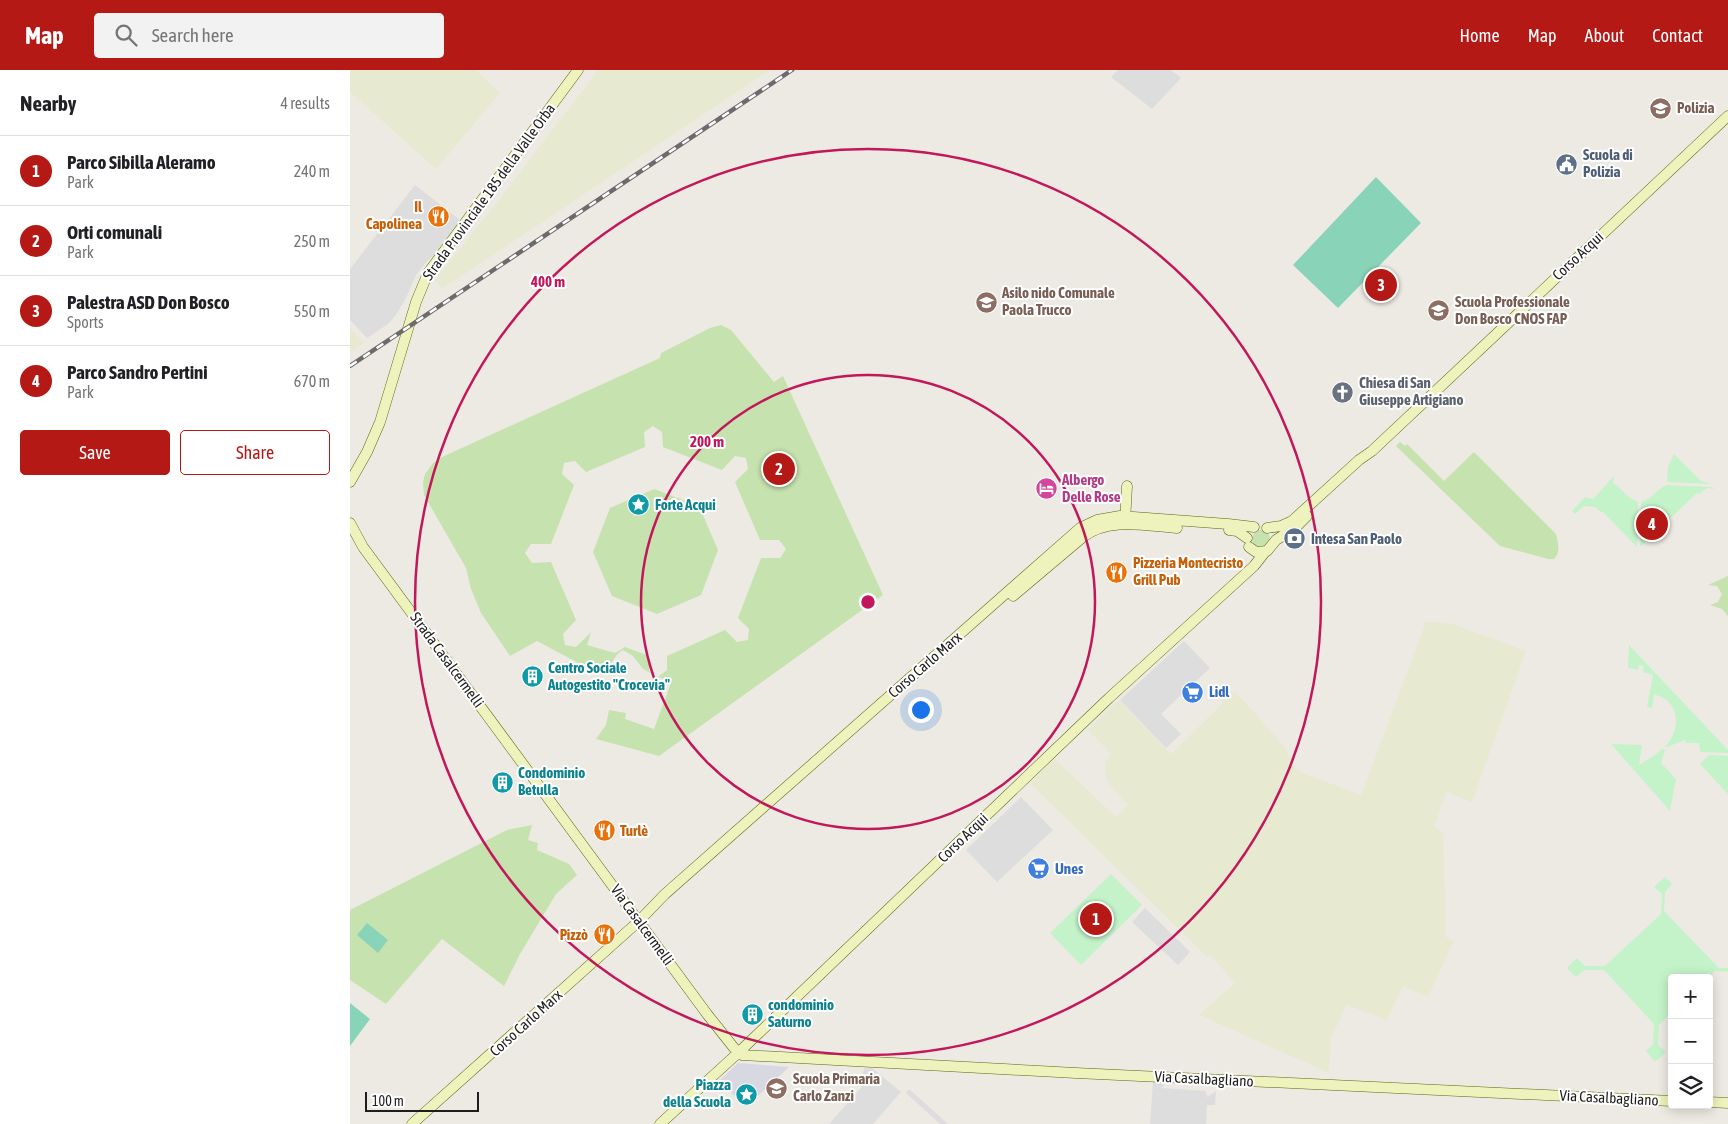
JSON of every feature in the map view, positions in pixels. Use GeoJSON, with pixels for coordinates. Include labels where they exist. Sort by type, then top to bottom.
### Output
{"type":"FeatureCollection","features":[{"type":"Feature","properties":{"kind":"street","name":"Strada Provinciale 185 della Valle Orba"},"geometry":{"type":"LineString","coordinates":[[350,482],[367,452],[380,422],[422,284],[436,260],[578,70]]}},
{"type":"Feature","properties":{"kind":"street","name":"Corso Acqui"},"geometry":{"type":"LineString","coordinates":[[1267,528],[1281,526],[1292,520],[1359,460],[1372,451],[1728,116]]}},
{"type":"Feature","properties":{"kind":"street","name":"Corso Acqui"},"geometry":{"type":"LineString","coordinates":[[660,1124],[738,1053],[1109,698],[1242,578],[1279,538],[1295,528],[1364,464],[1372,451]]}},
{"type":"Feature","properties":{"kind":"street"},"geometry":{"type":"LineString","coordinates":[[1125,520],[1127,486]]}},
{"type":"Feature","properties":{"kind":"street","name":"Corso Carlo Marx"},"geometry":{"type":"LineString","coordinates":[[412,1124],[639,921],[665,894],[1080,528],[1097,520],[1113,516],[1125,520],[1234,530],[1248,542]]}},
{"type":"Feature","properties":{"kind":"street","name":"Corso Carlo Marx"},"geometry":{"type":"LineString","coordinates":[[1125,520],[1228,524],[1254,527]]}},
{"type":"Feature","properties":{"kind":"street","name":"Strada Casalcermelli"},"geometry":{"type":"LineString","coordinates":[[350,523],[360,542],[547,796]]}},
{"type":"Feature","properties":{"kind":"street"},"geometry":{"type":"LineString","coordinates":[[1242,578],[1250,562],[1251,554],[1248,542],[1249,532],[1254,527],[1261,526],[1267,528],[1273,534],[1269,548],[1256,552],[1248,542]]}},
{"type":"Feature","properties":{"kind":"street","name":"Via Casalcermelli"},"geometry":{"type":"LineString","coordinates":[[547,796],[738,1053]]}},
{"type":"Feature","properties":{"kind":"street","name":"Via Casalbagliano"},"geometry":{"type":"LineString","coordinates":[[738,1053],[745,1056],[1086,1074],[1668,1100]]}},
{"type":"Feature","properties":{"kind":"street"},"geometry":{"type":"LineString","coordinates":[[1713,1102],[1728,1103]]}},
{"type":"Feature","properties":{"kind":"green space"},"geometry":{"type":"Polygon","coordinates":[[[350,70],[476,70],[500,93],[436,169],[350,92],[350,70]]]}},
{"type":"Feature","properties":{"kind":"green space"},"geometry":{"type":"Polygon","coordinates":[[[598,70],[770,70],[448,285],[443,288],[439,286],[435,280],[598,70]]]}},
{"type":"Feature","properties":{"kind":"green space"},"geometry":{"type":"Polygon","coordinates":[[[1376,177],[1421,223],[1338,308],[1293,265],[1376,177]]]}},
{"type":"Feature","properties":{"kind":"green space"},"geometry":{"type":"Polygon","coordinates":[[[721,325],[731,330],[774,382],[783,376],[883,595],[659,756],[596,739],[606,725],[609,710],[626,713],[625,719],[654,729],[671,683],[658,677],[667,670],[667,656],[725,630],[737,642],[748,640],[749,629],[738,618],[761,558],[780,558],[786,549],[779,540],[760,540],[735,482],[748,469],[746,458],[735,456],[722,470],[663,447],[662,432],[653,426],[644,432],[645,447],[586,472],[575,461],[564,463],[562,474],[574,485],[551,544],[531,544],[525,553],[532,563],[551,562],[576,620],[563,634],[565,645],[576,647],[591,632],[587,645],[615,653],[625,647],[649,656],[649,671],[655,675],[643,669],[633,656],[623,650],[599,674],[537,641],[510,656],[481,613],[471,589],[466,568],[424,495],[423,482],[425,474],[433,463],[442,457],[660,358],[661,353],[710,328],[721,325]]]}},
{"type":"Feature","properties":{"kind":"green space"},"geometry":{"type":"Polygon","coordinates":[[[350,328],[364,343],[350,353],[350,328]]]}},
{"type":"Feature","properties":{"kind":"green space"},"geometry":{"type":"Polygon","coordinates":[[[1400,442],[1405,446],[1407,444],[1444,481],[1474,452],[1556,534],[1558,553],[1554,559],[1500,546],[1396,446],[1400,442]]]}},
{"type":"Feature","properties":{"kind":"green space"},"geometry":{"type":"Polygon","coordinates":[[[1674,454],[1701,481],[1711,484],[1667,482],[1668,467],[1674,454]]]}},
{"type":"Feature","properties":{"kind":"green space"},"geometry":{"type":"Polygon","coordinates":[[[1614,476],[1613,483],[1630,498],[1638,502],[1637,547],[1602,511],[1595,507],[1584,506],[1575,514],[1572,511],[1585,497],[1593,499],[1614,476]]]}},
{"type":"Feature","properties":{"kind":"green space"},"geometry":{"type":"Polygon","coordinates":[[[1666,485],[1712,487],[1714,489],[1707,488],[1699,494],[1697,493],[1640,547],[1641,502],[1666,485]]]}},
{"type":"Feature","properties":{"kind":"green space"},"geometry":{"type":"Polygon","coordinates":[[[654,489],[699,506],[718,550],[701,595],[657,614],[612,596],[593,552],[610,508],[654,489]]]}},
{"type":"Feature","properties":{"kind":"green space"},"geometry":{"type":"Polygon","coordinates":[[[1261,530],[1267,533],[1270,539],[1267,545],[1261,548],[1255,545],[1252,539],[1255,533],[1261,530]]]}},
{"type":"Feature","properties":{"kind":"green space"},"geometry":{"type":"Polygon","coordinates":[[[1728,576],[1728,616],[1722,609],[1710,605],[1718,602],[1722,594],[1717,586],[1708,585],[1728,576]]]}},
{"type":"Feature","properties":{"kind":"green space"},"geometry":{"type":"Polygon","coordinates":[[[1426,622],[1450,623],[1526,651],[1472,802],[1446,792],[1434,827],[1443,832],[1446,937],[1454,941],[1428,997],[1403,986],[1387,1020],[1347,1005],[1331,1038],[1329,1073],[1199,1015],[1235,983],[1210,955],[1207,957],[1030,783],[1055,759],[1116,817],[1128,805],[1106,778],[1105,763],[1111,755],[1088,730],[1119,700],[1171,754],[1235,691],[1284,746],[1298,771],[1361,795],[1426,622]]]}},
{"type":"Feature","properties":{"kind":"green space"},"geometry":{"type":"Polygon","coordinates":[[[1629,645],[1728,750],[1728,753],[1700,752],[1699,743],[1686,743],[1685,740],[1665,747],[1675,729],[1676,716],[1674,710],[1665,699],[1654,694],[1652,708],[1647,707],[1653,675],[1643,672],[1644,666],[1639,665],[1638,670],[1628,668],[1629,645]]]}},
{"type":"Feature","properties":{"kind":"green space"},"geometry":{"type":"Polygon","coordinates":[[[1611,744],[1642,745],[1639,765],[1662,749],[1665,750],[1661,763],[1676,779],[1670,811],[1611,744]]]}},
{"type":"Feature","properties":{"kind":"green space"},"geometry":{"type":"Polygon","coordinates":[[[1709,755],[1728,756],[1728,794],[1700,764],[1709,755]]]}},
{"type":"Feature","properties":{"kind":"green space"},"geometry":{"type":"Polygon","coordinates":[[[532,825],[528,840],[538,843],[537,850],[569,864],[577,875],[556,894],[520,954],[504,986],[442,939],[386,1004],[350,980],[350,910],[507,830],[532,825]]]}},
{"type":"Feature","properties":{"kind":"green space"},"geometry":{"type":"Polygon","coordinates":[[[1111,874],[1142,905],[1081,965],[1050,933],[1111,874]]]}},
{"type":"Feature","properties":{"kind":"green space"},"geometry":{"type":"Polygon","coordinates":[[[1665,877],[1672,884],[1665,892],[1664,911],[1719,968],[1728,968],[1728,972],[1715,971],[1712,974],[1668,974],[1668,1016],[1659,1025],[1658,1045],[1666,1052],[1655,1062],[1646,1051],[1653,1044],[1654,1024],[1604,970],[1584,970],[1576,977],[1567,968],[1577,958],[1585,966],[1605,966],[1661,914],[1662,894],[1654,887],[1665,877]]]}},
{"type":"Feature","properties":{"kind":"green space"},"geometry":{"type":"Polygon","coordinates":[[[367,923],[388,940],[378,953],[357,935],[367,923]]]}},
{"type":"Feature","properties":{"kind":"green space"},"geometry":{"type":"Polygon","coordinates":[[[350,1003],[370,1019],[350,1046],[350,1003]]]}},
{"type":"Feature","properties":{"kind":"shaded area"},"geometry":{"type":"Polygon","coordinates":[[[1118,70],[1171,70],[1181,78],[1152,109],[1111,77],[1118,70]]]}},
{"type":"Feature","properties":{"kind":"shaded area"},"geometry":{"type":"Polygon","coordinates":[[[415,185],[460,220],[435,254],[416,275],[396,315],[388,324],[367,338],[350,320],[350,269],[415,185]]]}},
{"type":"Feature","properties":{"kind":"shaded area"},"geometry":{"type":"Polygon","coordinates":[[[1184,641],[1210,668],[1161,714],[1181,734],[1166,748],[1120,700],[1184,641]]]}},
{"type":"Feature","properties":{"kind":"shaded area"},"geometry":{"type":"Polygon","coordinates":[[[1021,797],[1053,830],[997,882],[966,850],[1021,797]]]}},
{"type":"Feature","properties":{"kind":"shaded area"},"geometry":{"type":"Polygon","coordinates":[[[1145,908],[1190,952],[1178,965],[1132,922],[1145,908]]]}},
{"type":"Feature","properties":{"kind":"shaded area","name":"Piazza della Scuola"},"geometry":{"type":"Polygon","coordinates":[[[738,1063],[789,1067],[747,1106],[718,1082],[738,1063]]]}},
{"type":"Feature","properties":{"kind":"shaded area"},"geometry":{"type":"Polygon","coordinates":[[[864,1068],[872,1068],[901,1092],[873,1124],[829,1124],[861,1088],[864,1068]]]}},
{"type":"Feature","properties":{"kind":"shaded area"},"geometry":{"type":"Polygon","coordinates":[[[1153,1082],[1166,1083],[1161,1088],[1206,1091],[1207,1097],[1216,1091],[1215,1105],[1207,1105],[1206,1124],[1150,1124],[1153,1082]]]}},
{"type":"Feature","properties":{"kind":"shaded area"},"geometry":{"type":"Polygon","coordinates":[[[909,1089],[947,1123],[940,1124],[906,1093],[909,1089]]]}},
{"type":"Feature","properties":{"kind":"railway"},"geometry":{"type":"LineString","coordinates":[[350,366],[792,70]]}},
{"type":"Feature","properties":{"kind":"place","name":"Polizia"},"geometry":{"type":"Point","coordinates":[1661,108]}},
{"type":"Feature","properties":{"kind":"place","name":"Scuola di Polizia"},"geometry":{"type":"Point","coordinates":[1567,164]}},
{"type":"Feature","properties":{"kind":"place","name":"Il Capolinea"},"geometry":{"type":"Point","coordinates":[438,216]}},
{"type":"Feature","properties":{"kind":"place","name":"Palestra ASD Don Bosco"},"geometry":{"type":"Point","coordinates":[1381,285]}},
{"type":"Feature","properties":{"kind":"place","name":"Asilo nido Comunale Paola Trucco"},"geometry":{"type":"Point","coordinates":[986,302]}},
{"type":"Feature","properties":{"kind":"place","name":"Scuola Professionale Don Bosco CNOS FAP"},"geometry":{"type":"Point","coordinates":[1439,311]}},
{"type":"Feature","properties":{"kind":"place","name":"Chiesa di San Giuseppe Artigiano"},"geometry":{"type":"Point","coordinates":[1343,392]}},
{"type":"Feature","properties":{"kind":"place","name":"Orti comunali"},"geometry":{"type":"Point","coordinates":[779,469]}},
{"type":"Feature","properties":{"kind":"place","name":"Albergo Delle Rose"},"geometry":{"type":"Point","coordinates":[1046,489]}},
{"type":"Feature","properties":{"kind":"place","name":"Forte Acqui"},"geometry":{"type":"Point","coordinates":[639,505]}},
{"type":"Feature","properties":{"kind":"place","name":"Parco Sandro Pertini"},"geometry":{"type":"Point","coordinates":[1652,524]}},
{"type":"Feature","properties":{"kind":"place","name":"Intesa San Paolo"},"geometry":{"type":"Point","coordinates":[1295,539]}},
{"type":"Feature","properties":{"kind":"place","name":"Pizzeria Montecristo Grill Pub"},"geometry":{"type":"Point","coordinates":[1117,572]}},
{"type":"Feature","properties":{"kind":"place","name":"Centro Sociale Autogestito \"Crocevia\""},"geometry":{"type":"Point","coordinates":[532,677]}},
{"type":"Feature","properties":{"kind":"place","name":"Lidl"},"geometry":{"type":"Point","coordinates":[1193,692]}},
{"type":"Feature","properties":{"kind":"place","name":"Condominio Betulla"},"geometry":{"type":"Point","coordinates":[502,782]}},
{"type":"Feature","properties":{"kind":"place","name":"Turlè"},"geometry":{"type":"Point","coordinates":[604,831]}},
{"type":"Feature","properties":{"kind":"place","name":"Unes"},"geometry":{"type":"Point","coordinates":[1039,869]}},
{"type":"Feature","properties":{"kind":"place","name":"Parco Sibilla Aleramo"},"geometry":{"type":"Point","coordinates":[1096,919]}},
{"type":"Feature","properties":{"kind":"place","name":"Pizzò"},"geometry":{"type":"Point","coordinates":[604,935]}},
{"type":"Feature","properties":{"kind":"place","name":"condominio Saturno"},"geometry":{"type":"Point","coordinates":[752,1014]}},
{"type":"Feature","properties":{"kind":"place","name":"Scuola Primaria Carlo Zanzi"},"geometry":{"type":"Point","coordinates":[777,1088]}},
{"type":"Feature","properties":{"kind":"place","name":"Piazza della Scuola"},"geometry":{"type":"Point","coordinates":[747,1094]}}]}
